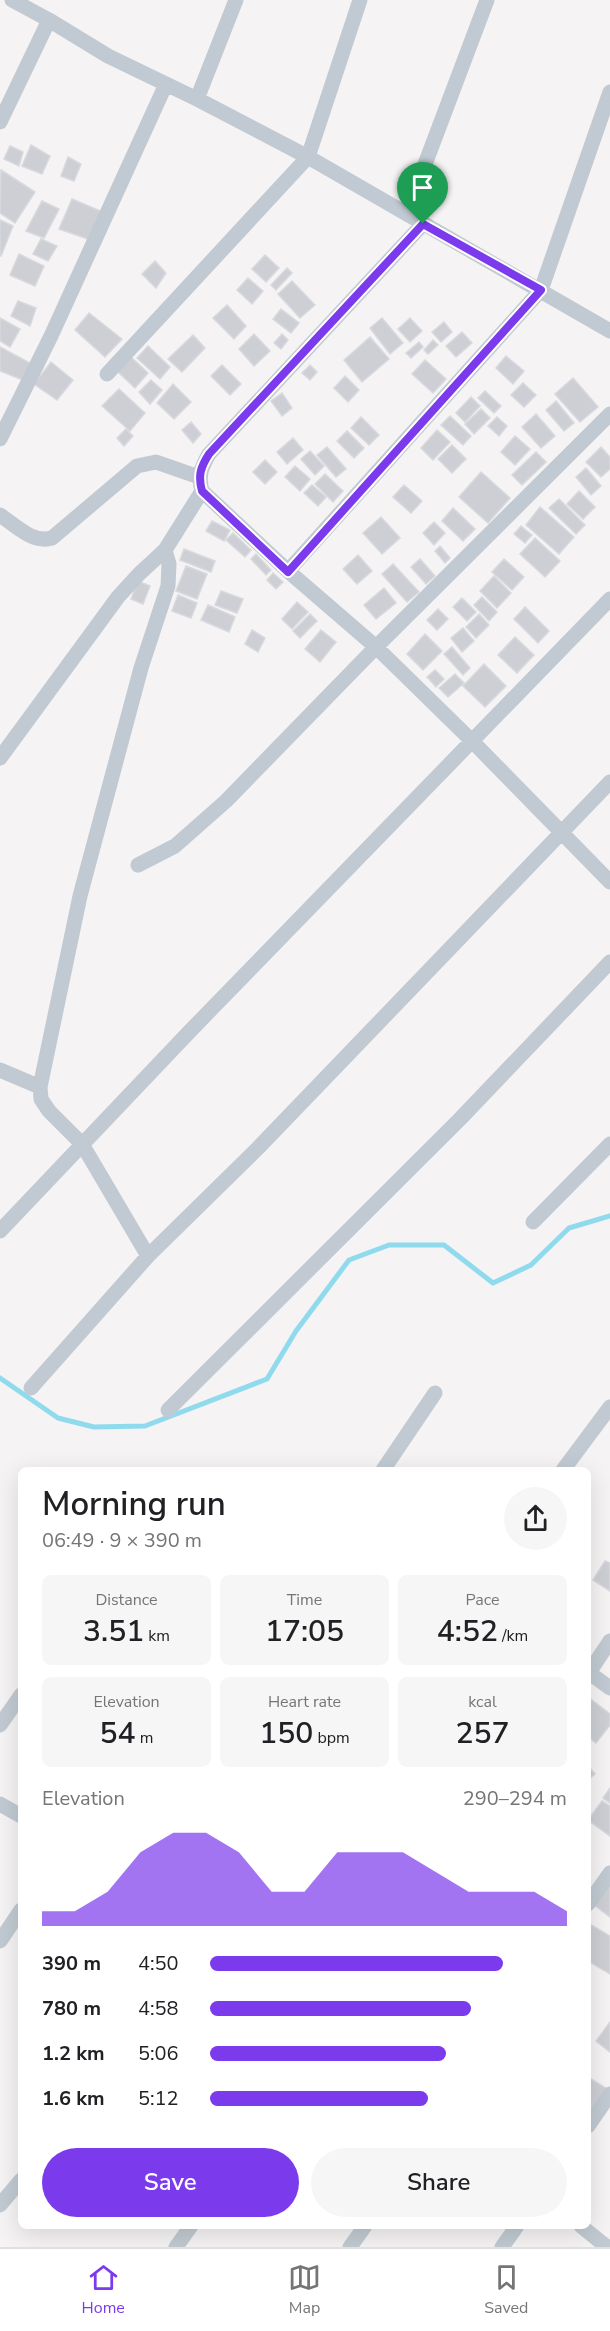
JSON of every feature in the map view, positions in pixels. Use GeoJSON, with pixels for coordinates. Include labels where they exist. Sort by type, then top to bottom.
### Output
{"type":"FeatureCollection","features":[{"type":"Feature","properties":{"kind":"street"},"geometry":{"type":"LineString","coordinates":[[12,0],[108,56],[308,157],[610,331]]}},
{"type":"Feature","properties":{"kind":"street"},"geometry":{"type":"LineString","coordinates":[[197,99],[236,0]]}},
{"type":"Feature","properties":{"kind":"street"},"geometry":{"type":"LineString","coordinates":[[107,374],[308,157],[360,0]]}},
{"type":"Feature","properties":{"kind":"street"},"geometry":{"type":"LineString","coordinates":[[407,212],[487,0]]}},
{"type":"Feature","properties":{"kind":"street"},"geometry":{"type":"LineString","coordinates":[[0,122],[49,20]]}},
{"type":"Feature","properties":{"kind":"street"},"geometry":{"type":"LineString","coordinates":[[0,439],[51,336],[166,84]]}},
{"type":"Feature","properties":{"kind":"street"},"geometry":{"type":"LineString","coordinates":[[288,572],[541,290],[610,92]]}},
{"type":"Feature","properties":{"kind":"street"},"geometry":{"type":"LineString","coordinates":[[0,758],[118,597],[165,550],[200,484],[202,465],[209,454],[423,224]]}},
{"type":"Feature","properties":{"kind":"street"},"geometry":{"type":"LineString","coordinates":[[138,865],[175,846],[226,801],[376,647],[610,414]]}},
{"type":"Feature","properties":{"kind":"street"},"geometry":{"type":"LineString","coordinates":[[0,515],[37,540],[45,540],[52,538],[136,466],[147,462],[156,462],[200,484],[288,572],[376,647],[610,882]]}},
{"type":"Feature","properties":{"kind":"street"},"geometry":{"type":"LineString","coordinates":[[148,1256],[82,1144],[49,1111],[41,1099],[40,1087],[80,896],[141,668],[168,586],[169,564],[165,550]]}},
{"type":"Feature","properties":{"kind":"street"},"geometry":{"type":"LineString","coordinates":[[0,1231],[610,599]]}},
{"type":"Feature","properties":{"kind":"street"},"geometry":{"type":"LineString","coordinates":[[31,1388],[148,1256],[258,1148],[610,782]]}},
{"type":"Feature","properties":{"kind":"street"},"geometry":{"type":"LineString","coordinates":[[168,1410],[460,1119],[610,962]]}},
{"type":"Feature","properties":{"kind":"street"},"geometry":{"type":"LineString","coordinates":[[0,1070],[40,1087]]}},
{"type":"Feature","properties":{"kind":"street"},"geometry":{"type":"LineString","coordinates":[[532,1222],[610,1144]]}},
{"type":"Feature","properties":{"kind":"street"},"geometry":{"type":"LineString","coordinates":[[385,1467],[435,1393]]}},
{"type":"Feature","properties":{"kind":"street"},"geometry":{"type":"LineString","coordinates":[[565,1467],[610,1407]]}},
{"type":"Feature","properties":{"kind":"street"},"geometry":{"type":"LineString","coordinates":[[591,1669],[610,1641]]}},
{"type":"Feature","properties":{"kind":"street"},"geometry":{"type":"LineString","coordinates":[[591,1675],[610,1688]]}},
{"type":"Feature","properties":{"kind":"street"},"geometry":{"type":"LineString","coordinates":[[0,1725],[18,1699]]}},
{"type":"Feature","properties":{"kind":"street"},"geometry":{"type":"LineString","coordinates":[[0,1804],[18,1814]]}},
{"type":"Feature","properties":{"kind":"street"},"geometry":{"type":"LineString","coordinates":[[591,1900],[610,1873]]}},
{"type":"Feature","properties":{"kind":"street"},"geometry":{"type":"LineString","coordinates":[[0,1941],[18,1914]]}},
{"type":"Feature","properties":{"kind":"street"},"geometry":{"type":"LineString","coordinates":[[591,2122],[610,2094]]}},
{"type":"Feature","properties":{"kind":"street"},"geometry":{"type":"LineString","coordinates":[[0,2205],[18,2184]]}},
{"type":"Feature","properties":{"kind":"street"},"geometry":{"type":"LineString","coordinates":[[176,2247],[189,2229]]}},
{"type":"Feature","properties":{"kind":"street"},"geometry":{"type":"LineString","coordinates":[[350,2247],[363,2229]]}},
{"type":"Feature","properties":{"kind":"street"},"geometry":{"type":"LineString","coordinates":[[502,2247],[515,2229]]}},
{"type":"Feature","properties":{"kind":"street"},"geometry":{"type":"LineString","coordinates":[[585,2229],[607,2247]]}},
{"type":"Feature","properties":{"kind":"building"},"geometry":{"type":"Polygon","coordinates":[[[31,145],[50,156],[42,174],[22,166],[31,145]]]}},
{"type":"Feature","properties":{"kind":"building"},"geometry":{"type":"Polygon","coordinates":[[[10,146],[23,152],[19,166],[4,159],[10,146]]]}},
{"type":"Feature","properties":{"kind":"building"},"geometry":{"type":"Polygon","coordinates":[[[68,157],[81,164],[74,181],[61,176],[68,157]]]}},
{"type":"Feature","properties":{"kind":"building"},"geometry":{"type":"Polygon","coordinates":[[[1,170],[35,192],[15,223],[0,213],[1,170]]]}},
{"type":"Feature","properties":{"kind":"building"},"geometry":{"type":"Polygon","coordinates":[[[72,199],[103,212],[88,239],[59,229],[72,199]]]}},
{"type":"Feature","properties":{"kind":"building"},"geometry":{"type":"Polygon","coordinates":[[[42,201],[59,209],[44,238],[26,231],[42,201]]]}},
{"type":"Feature","properties":{"kind":"building"},"geometry":{"type":"Polygon","coordinates":[[[0,220],[13,226],[1,256],[0,256],[0,220]]]}},
{"type":"Feature","properties":{"kind":"building"},"geometry":{"type":"Polygon","coordinates":[[[41,239],[57,246],[48,261],[33,254],[41,239]]]}},
{"type":"Feature","properties":{"kind":"building"},"geometry":{"type":"Polygon","coordinates":[[[19,254],[44,266],[35,286],[10,275],[19,254]]]}},
{"type":"Feature","properties":{"kind":"building"},"geometry":{"type":"Polygon","coordinates":[[[265,255],[279,268],[266,282],[252,269],[265,255]]]}},
{"type":"Feature","properties":{"kind":"building"},"geometry":{"type":"Polygon","coordinates":[[[155,261],[166,273],[156,288],[142,274],[155,261]]]}},
{"type":"Feature","properties":{"kind":"building"},"geometry":{"type":"Polygon","coordinates":[[[287,268],[292,273],[276,290],[271,285],[287,268]]]}},
{"type":"Feature","properties":{"kind":"building"},"geometry":{"type":"Polygon","coordinates":[[[248,278],[263,291],[252,304],[237,290],[248,278]]]}},
{"type":"Feature","properties":{"kind":"building"},"geometry":{"type":"Polygon","coordinates":[[[292,281],[315,305],[300,318],[278,294],[292,281]]]}},
{"type":"Feature","properties":{"kind":"building"},"geometry":{"type":"Polygon","coordinates":[[[18,301],[36,308],[30,326],[11,316],[18,301]]]}},
{"type":"Feature","properties":{"kind":"building"},"geometry":{"type":"Polygon","coordinates":[[[227,305],[246,326],[234,339],[213,318],[227,305]]]}},
{"type":"Feature","properties":{"kind":"building"},"geometry":{"type":"Polygon","coordinates":[[[281,309],[299,323],[291,333],[273,319],[281,309]]]}},
{"type":"Feature","properties":{"kind":"building"},"geometry":{"type":"Polygon","coordinates":[[[89,313],[122,339],[105,357],[75,330],[89,313]]]}},
{"type":"Feature","properties":{"kind":"building"},"geometry":{"type":"Polygon","coordinates":[[[0,318],[20,329],[10,347],[0,341],[0,318]]]}},
{"type":"Feature","properties":{"kind":"building"},"geometry":{"type":"Polygon","coordinates":[[[382,318],[403,343],[390,354],[370,328],[382,318]]]}},
{"type":"Feature","properties":{"kind":"building"},"geometry":{"type":"Polygon","coordinates":[[[410,318],[422,331],[410,342],[398,329],[410,318]]]}},
{"type":"Feature","properties":{"kind":"building"},"geometry":{"type":"Polygon","coordinates":[[[444,322],[452,332],[441,342],[432,332],[444,322]]]}},
{"type":"Feature","properties":{"kind":"building"},"geometry":{"type":"Polygon","coordinates":[[[462,332],[472,343],[456,357],[446,346],[462,332]]]}},
{"type":"Feature","properties":{"kind":"building"},"geometry":{"type":"Polygon","coordinates":[[[254,334],[270,351],[254,366],[239,349],[254,334]]]}},
{"type":"Feature","properties":{"kind":"building"},"geometry":{"type":"Polygon","coordinates":[[[282,334],[288,340],[281,349],[274,343],[282,334]]]}},
{"type":"Feature","properties":{"kind":"building"},"geometry":{"type":"Polygon","coordinates":[[[193,335],[205,348],[182,372],[168,359],[193,335]]]}},
{"type":"Feature","properties":{"kind":"building"},"geometry":{"type":"Polygon","coordinates":[[[370,337],[389,359],[362,382],[344,360],[370,337]]]}},
{"type":"Feature","properties":{"kind":"building"},"geometry":{"type":"Polygon","coordinates":[[[433,340],[438,345],[428,354],[424,350],[433,340]]]}},
{"type":"Feature","properties":{"kind":"building"},"geometry":{"type":"Polygon","coordinates":[[[419,342],[423,347],[411,358],[406,353],[419,342]]]}},
{"type":"Feature","properties":{"kind":"building"},"geometry":{"type":"Polygon","coordinates":[[[148,346],[170,367],[160,379],[137,358],[148,346]]]}},
{"type":"Feature","properties":{"kind":"building"},"geometry":{"type":"Polygon","coordinates":[[[0,347],[30,363],[23,380],[0,371],[0,347]]]}},
{"type":"Feature","properties":{"kind":"building"},"geometry":{"type":"Polygon","coordinates":[[[130,356],[148,373],[135,388],[117,371],[130,356]]]}},
{"type":"Feature","properties":{"kind":"building"},"geometry":{"type":"Polygon","coordinates":[[[506,356],[524,371],[513,384],[496,368],[506,356]]]}},
{"type":"Feature","properties":{"kind":"building"},"geometry":{"type":"Polygon","coordinates":[[[425,360],[446,379],[433,393],[412,374],[425,360]]]}},
{"type":"Feature","properties":{"kind":"building"},"geometry":{"type":"Polygon","coordinates":[[[51,362],[73,380],[57,400],[34,384],[51,362]]]}},
{"type":"Feature","properties":{"kind":"building"},"geometry":{"type":"Polygon","coordinates":[[[222,365],[241,384],[230,395],[211,376],[222,365]]]}},
{"type":"Feature","properties":{"kind":"building"},"geometry":{"type":"Polygon","coordinates":[[[310,365],[317,372],[310,380],[302,373],[310,365]]]}},
{"type":"Feature","properties":{"kind":"building"},"geometry":{"type":"Polygon","coordinates":[[[345,376],[359,390],[348,402],[334,388],[345,376]]]}},
{"type":"Feature","properties":{"kind":"building"},"geometry":{"type":"Polygon","coordinates":[[[573,378],[598,407],[580,422],[555,394],[573,378]]]}},
{"type":"Feature","properties":{"kind":"building"},"geometry":{"type":"Polygon","coordinates":[[[151,380],[162,390],[150,404],[139,392],[151,380]]]}},
{"type":"Feature","properties":{"kind":"building"},"geometry":{"type":"Polygon","coordinates":[[[523,383],[536,395],[524,407],[511,395],[523,383]]]}},
{"type":"Feature","properties":{"kind":"building"},"geometry":{"type":"Polygon","coordinates":[[[173,384],[191,402],[174,419],[157,403],[173,384]]]}},
{"type":"Feature","properties":{"kind":"building"},"geometry":{"type":"Polygon","coordinates":[[[119,389],[145,413],[130,431],[102,406],[119,389]]]}},
{"type":"Feature","properties":{"kind":"building"},"geometry":{"type":"Polygon","coordinates":[[[485,391],[501,406],[494,413],[478,398],[485,391]]]}},
{"type":"Feature","properties":{"kind":"building"},"geometry":{"type":"Polygon","coordinates":[[[282,393],[292,408],[282,416],[271,401],[282,393]]]}},
{"type":"Feature","properties":{"kind":"building"},"geometry":{"type":"Polygon","coordinates":[[[471,397],[480,406],[465,422],[456,413],[471,397]]]}},
{"type":"Feature","properties":{"kind":"building"},"geometry":{"type":"Polygon","coordinates":[[[556,401],[574,423],[564,431],[546,410],[556,401]]]}},
{"type":"Feature","properties":{"kind":"building"},"geometry":{"type":"Polygon","coordinates":[[[481,409],[490,418],[474,434],[465,424],[481,409]]]}},
{"type":"Feature","properties":{"kind":"building"},"geometry":{"type":"Polygon","coordinates":[[[536,414],[555,436],[541,448],[522,427],[536,414]]]}},
{"type":"Feature","properties":{"kind":"building"},"geometry":{"type":"Polygon","coordinates":[[[450,416],[471,436],[463,445],[441,425],[450,416]]]}},
{"type":"Feature","properties":{"kind":"building"},"geometry":{"type":"Polygon","coordinates":[[[361,417],[379,435],[369,445],[351,428],[361,417]]]}},
{"type":"Feature","properties":{"kind":"building"},"geometry":{"type":"Polygon","coordinates":[[[497,417],[507,426],[499,436],[488,426],[497,417]]]}},
{"type":"Feature","properties":{"kind":"building"},"geometry":{"type":"Polygon","coordinates":[[[191,422],[201,434],[193,443],[182,430],[191,422]]]}},
{"type":"Feature","properties":{"kind":"building"},"geometry":{"type":"Polygon","coordinates":[[[126,429],[133,436],[124,446],[117,438],[126,429]]]}},
{"type":"Feature","properties":{"kind":"building"},"geometry":{"type":"Polygon","coordinates":[[[437,430],[450,442],[433,460],[421,448],[437,430]]]}},
{"type":"Feature","properties":{"kind":"building"},"geometry":{"type":"Polygon","coordinates":[[[347,431],[364,448],[354,458],[337,441],[347,431]]]}},
{"type":"Feature","properties":{"kind":"building"},"geometry":{"type":"Polygon","coordinates":[[[515,436],[530,449],[515,465],[501,452],[515,436]]]}},
{"type":"Feature","properties":{"kind":"building"},"geometry":{"type":"Polygon","coordinates":[[[293,438],[303,450],[287,464],[277,452],[293,438]]]}},
{"type":"Feature","properties":{"kind":"building"},"geometry":{"type":"Polygon","coordinates":[[[452,445],[466,459],[452,473],[438,459],[452,445]]]}},
{"type":"Feature","properties":{"kind":"building"},"geometry":{"type":"Polygon","coordinates":[[[327,447],[346,469],[336,477],[317,455],[327,447]]]}},
{"type":"Feature","properties":{"kind":"building"},"geometry":{"type":"Polygon","coordinates":[[[601,447],[610,457],[610,469],[601,477],[586,462],[601,447]]]}},
{"type":"Feature","properties":{"kind":"building"},"geometry":{"type":"Polygon","coordinates":[[[310,451],[324,466],[315,475],[301,459],[310,451]]]}},
{"type":"Feature","properties":{"kind":"building"},"geometry":{"type":"Polygon","coordinates":[[[536,452],[546,462],[522,485],[512,475],[536,452]]]}},
{"type":"Feature","properties":{"kind":"building"},"geometry":{"type":"Polygon","coordinates":[[[265,460],[277,472],[265,484],[253,472],[265,460]]]}},
{"type":"Feature","properties":{"kind":"building"},"geometry":{"type":"Polygon","coordinates":[[[295,466],[310,479],[300,491],[285,477],[295,466]]]}},
{"type":"Feature","properties":{"kind":"building"},"geometry":{"type":"Polygon","coordinates":[[[586,468],[601,486],[591,495],[576,477],[586,468]]]}},
{"type":"Feature","properties":{"kind":"building"},"geometry":{"type":"Polygon","coordinates":[[[481,472],[510,498],[488,523],[459,497],[481,472]]]}},
{"type":"Feature","properties":{"kind":"building"},"geometry":{"type":"Polygon","coordinates":[[[325,474],[343,491],[333,502],[315,484],[325,474]]]}},
{"type":"Feature","properties":{"kind":"building"},"geometry":{"type":"Polygon","coordinates":[[[312,485],[326,497],[318,506],[304,493],[312,485]]]}},
{"type":"Feature","properties":{"kind":"building"},"geometry":{"type":"Polygon","coordinates":[[[404,485],[422,501],[411,513],[393,497],[404,485]]]}},
{"type":"Feature","properties":{"kind":"building"},"geometry":{"type":"Polygon","coordinates":[[[579,491],[595,507],[583,519],[567,504],[579,491]]]}},
{"type":"Feature","properties":{"kind":"building"},"geometry":{"type":"Polygon","coordinates":[[[559,499],[585,525],[576,534],[549,508],[559,499]]]}},
{"type":"Feature","properties":{"kind":"building"},"geometry":{"type":"Polygon","coordinates":[[[540,507],[574,537],[559,554],[526,525],[540,507]]]}},
{"type":"Feature","properties":{"kind":"building"},"geometry":{"type":"Polygon","coordinates":[[[453,508],[475,529],[463,541],[442,521],[453,508]]]}},
{"type":"Feature","properties":{"kind":"building"},"geometry":{"type":"Polygon","coordinates":[[[381,517],[400,538],[382,554],[363,533],[381,517]]]}},
{"type":"Feature","properties":{"kind":"building"},"geometry":{"type":"Polygon","coordinates":[[[212,521],[230,530],[224,541],[206,531],[212,521]]]}},
{"type":"Feature","properties":{"kind":"building"},"geometry":{"type":"Polygon","coordinates":[[[434,522],[445,533],[434,545],[423,533],[434,522]]]}},
{"type":"Feature","properties":{"kind":"building"},"geometry":{"type":"Polygon","coordinates":[[[521,526],[532,535],[525,543],[514,534],[521,526]]]}},
{"type":"Feature","properties":{"kind":"building"},"geometry":{"type":"Polygon","coordinates":[[[233,533],[251,550],[245,557],[226,540],[233,533]]]}},
{"type":"Feature","properties":{"kind":"building"},"geometry":{"type":"Polygon","coordinates":[[[535,538],[560,561],[545,577],[520,554],[535,538]]]}},
{"type":"Feature","properties":{"kind":"building"},"geometry":{"type":"Polygon","coordinates":[[[440,546],[450,558],[445,563],[435,551],[440,546]]]}},
{"type":"Feature","properties":{"kind":"building"},"geometry":{"type":"Polygon","coordinates":[[[184,549],[215,561],[211,572],[180,560],[184,549]]]}},
{"type":"Feature","properties":{"kind":"building"},"geometry":{"type":"Polygon","coordinates":[[[256,554],[271,570],[266,575],[251,559],[256,554]]]}},
{"type":"Feature","properties":{"kind":"building"},"geometry":{"type":"Polygon","coordinates":[[[358,555],[372,571],[357,584],[343,569],[358,555]]]}},
{"type":"Feature","properties":{"kind":"building"},"geometry":{"type":"Polygon","coordinates":[[[420,559],[435,576],[426,584],[411,567],[420,559]]]}},
{"type":"Feature","properties":{"kind":"building"},"geometry":{"type":"Polygon","coordinates":[[[504,559],[524,577],[512,590],[492,572],[504,559]]]}},
{"type":"Feature","properties":{"kind":"building"},"geometry":{"type":"Polygon","coordinates":[[[393,564],[419,592],[407,602],[382,574],[393,564]]]}},
{"type":"Feature","properties":{"kind":"building"},"geometry":{"type":"Polygon","coordinates":[[[186,566],[207,574],[197,599],[176,591],[186,566]]]}},
{"type":"Feature","properties":{"kind":"building"},"geometry":{"type":"Polygon","coordinates":[[[273,573],[283,582],[276,589],[267,580],[273,573]]]}},
{"type":"Feature","properties":{"kind":"building"},"geometry":{"type":"Polygon","coordinates":[[[494,576],[511,593],[497,608],[480,591],[494,576]]]}},
{"type":"Feature","properties":{"kind":"building"},"geometry":{"type":"Polygon","coordinates":[[[138,581],[150,586],[143,604],[131,599],[138,581]]]}},
{"type":"Feature","properties":{"kind":"building"},"geometry":{"type":"Polygon","coordinates":[[[384,588],[396,603],[376,619],[364,605],[384,588]]]}},
{"type":"Feature","properties":{"kind":"building"},"geometry":{"type":"Polygon","coordinates":[[[221,591],[243,599],[237,613],[215,605],[221,591]]]}},
{"type":"Feature","properties":{"kind":"building"},"geometry":{"type":"Polygon","coordinates":[[[178,595],[197,603],[191,618],[172,611],[178,595]]]}},
{"type":"Feature","properties":{"kind":"building"},"geometry":{"type":"Polygon","coordinates":[[[482,597],[497,612],[489,621],[474,605],[482,597]]]}},
{"type":"Feature","properties":{"kind":"building"},"geometry":{"type":"Polygon","coordinates":[[[462,598],[476,612],[467,621],[453,607],[462,598]]]}},
{"type":"Feature","properties":{"kind":"building"},"geometry":{"type":"Polygon","coordinates":[[[297,602],[308,612],[292,629],[282,619],[297,602]]]}},
{"type":"Feature","properties":{"kind":"building"},"geometry":{"type":"Polygon","coordinates":[[[208,605],[235,617],[229,632],[201,620],[208,605]]]}},
{"type":"Feature","properties":{"kind":"building"},"geometry":{"type":"Polygon","coordinates":[[[525,607],[549,631],[538,643],[514,619],[525,607]]]}},
{"type":"Feature","properties":{"kind":"building"},"geometry":{"type":"Polygon","coordinates":[[[438,609],[448,619],[437,630],[427,620],[438,609]]]}},
{"type":"Feature","properties":{"kind":"building"},"geometry":{"type":"Polygon","coordinates":[[[310,614],[317,621],[300,638],[293,631],[310,614]]]}},
{"type":"Feature","properties":{"kind":"building"},"geometry":{"type":"Polygon","coordinates":[[[479,614],[489,625],[476,638],[466,627],[479,614]]]}},
{"type":"Feature","properties":{"kind":"building"},"geometry":{"type":"Polygon","coordinates":[[[463,628],[474,641],[462,652],[451,638],[463,628]]]}},
{"type":"Feature","properties":{"kind":"building"},"geometry":{"type":"Polygon","coordinates":[[[252,630],[265,638],[258,652],[245,644],[252,630]]]}},
{"type":"Feature","properties":{"kind":"building"},"geometry":{"type":"Polygon","coordinates":[[[321,630],[336,642],[320,662],[305,649],[321,630]]]}},
{"type":"Feature","properties":{"kind":"building"},"geometry":{"type":"Polygon","coordinates":[[[425,634],[442,651],[423,670],[407,654],[425,634]]]}},
{"type":"Feature","properties":{"kind":"building"},"geometry":{"type":"Polygon","coordinates":[[[515,637],[534,655],[517,673],[498,655],[515,637]]]}},
{"type":"Feature","properties":{"kind":"building"},"geometry":{"type":"Polygon","coordinates":[[[452,647],[470,668],[463,675],[444,654],[452,647]]]}},
{"type":"Feature","properties":{"kind":"building"},"geometry":{"type":"Polygon","coordinates":[[[484,664],[506,686],[485,707],[463,686],[484,664]]]}},
{"type":"Feature","properties":{"kind":"building"},"geometry":{"type":"Polygon","coordinates":[[[435,670],[444,679],[436,687],[427,677],[435,670]]]}},
{"type":"Feature","properties":{"kind":"building"},"geometry":{"type":"Polygon","coordinates":[[[455,674],[464,683],[448,697],[439,688],[455,674]]]}},
{"type":"Feature","properties":{"kind":"building"},"geometry":{"type":"Polygon","coordinates":[[[605,1561],[610,1563],[610,1591],[593,1580],[605,1561]]]}},
{"type":"Feature","properties":{"kind":"building"},"geometry":{"type":"Polygon","coordinates":[[[591,1699],[610,1714],[610,1725],[596,1743],[591,1739],[591,1699]]]}},
{"type":"Feature","properties":{"kind":"building"},"geometry":{"type":"Polygon","coordinates":[[[610,1788],[610,1803],[603,1798],[610,1788]]]}},
{"type":"Feature","properties":{"kind":"building"},"geometry":{"type":"Polygon","coordinates":[[[602,1801],[610,1806],[610,1836],[591,1822],[591,1816],[602,1801]]]}},
{"type":"Feature","properties":{"kind":"building"},"geometry":{"type":"Polygon","coordinates":[[[610,1882],[610,1917],[593,1904],[610,1882]]]}},
{"type":"Feature","properties":{"kind":"building"},"geometry":{"type":"Polygon","coordinates":[[[591,1925],[610,1936],[610,1974],[591,1963],[591,1925]]]}},
{"type":"Feature","properties":{"kind":"building"},"geometry":{"type":"Polygon","coordinates":[[[610,2022],[610,2052],[596,2041],[610,2022]]]}},
{"type":"Feature","properties":{"kind":"building"},"geometry":{"type":"Polygon","coordinates":[[[591,2079],[607,2089],[594,2109],[591,2107],[591,2079]]]}},
{"type":"Feature","properties":{"kind":"waterway"},"geometry":{"type":"LineString","coordinates":[[0,1378],[58,1418],[94,1427],[145,1426],[267,1379],[296,1331],[349,1260],[389,1245],[444,1245],[493,1283],[531,1265],[569,1228],[610,1216]]}},
{"type":"Feature","properties":{"kind":"route"},"geometry":{"type":"LineString","coordinates":[[423,224],[541,290],[288,572],[202,491],[199,477],[202,465],[209,454],[423,224]]}}]}
